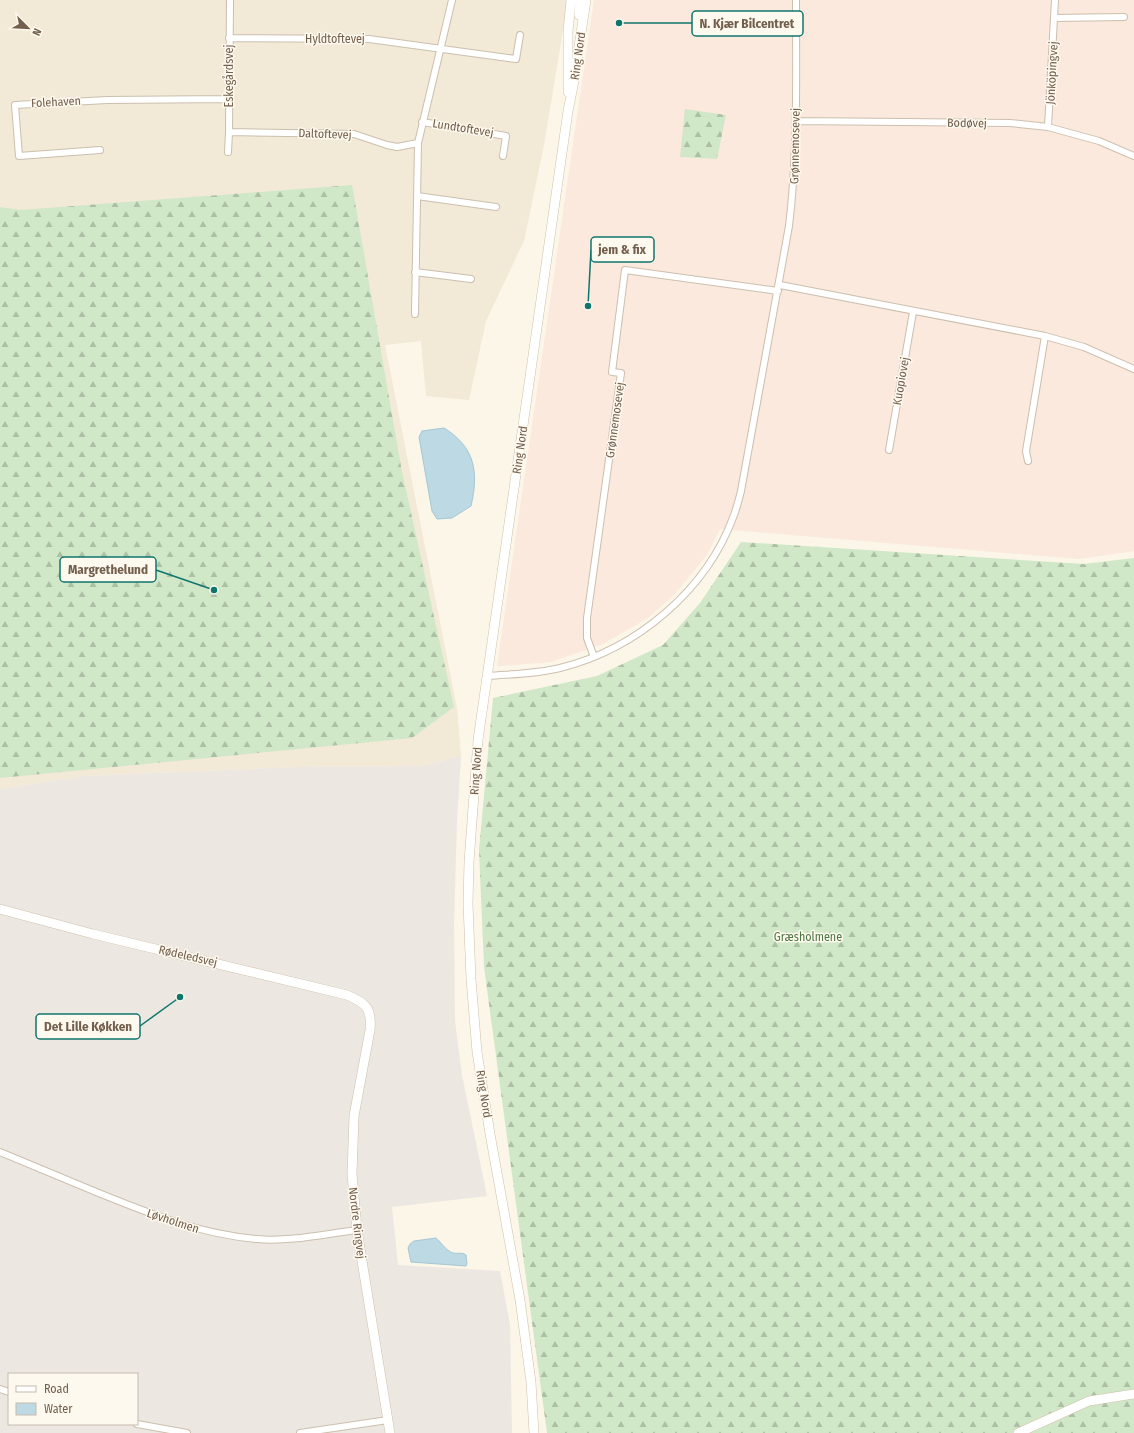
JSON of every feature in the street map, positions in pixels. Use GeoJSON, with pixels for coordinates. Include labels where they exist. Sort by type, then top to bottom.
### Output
{"type":"FeatureCollection","features":[{"type":"Feature","properties":{"kind":"main road","name":"Ring Nord"},"geometry":{"type":"LineString","coordinates":[[568,111],[568,32],[571,0]]}},
{"type":"Feature","properties":{"kind":"main road"},"geometry":{"type":"LineString","coordinates":[[580,0],[578,11],[581,34]]}},
{"type":"Feature","properties":{"kind":"main road","name":"Ring Nord"},"geometry":{"type":"LineString","coordinates":[[534,1433],[531,1382],[520,1300],[478,1060],[471,979],[468,904],[469,862],[478,740],[568,111],[586,0]]}},
{"type":"Feature","properties":{"kind":"main road","name":"Rødeledsvej"},"geometry":{"type":"LineString","coordinates":[[0,909],[93,934],[346,994],[361,1001],[369,1013]]}},
{"type":"Feature","properties":{"kind":"main road","name":"Nordre Ringvej"},"geometry":{"type":"LineString","coordinates":[[369,1013],[371,1022],[370,1030],[359,1082],[354,1116],[352,1138],[352,1174],[357,1230],[390,1433]]}},
{"type":"Feature","properties":{"kind":"main road"},"geometry":{"type":"LineString","coordinates":[[1018,1433],[1089,1401],[1134,1394]]}},
{"type":"Feature","properties":{"kind":"street","name":"Eskegårdsvej"},"geometry":{"type":"LineString","coordinates":[[228,152],[230,0]]}},
{"type":"Feature","properties":{"kind":"street","name":"Lundtoftevej"},"geometry":{"type":"LineString","coordinates":[[415,314],[418,143],[452,0]]}},
{"type":"Feature","properties":{"kind":"street","name":"Grønnemosevej"},"geometry":{"type":"LineString","coordinates":[[488,676],[536,673],[560,668],[594,657],[629,640],[662,617],[690,590],[702,574],[721,542],[734,515],[741,491],[790,226],[794,185],[796,122],[796,0]]}},
{"type":"Feature","properties":{"kind":"street","name":"Jönköpingvej"},"geometry":{"type":"LineString","coordinates":[[1048,127],[1054,0]]}},
{"type":"Feature","properties":{"kind":"street"},"geometry":{"type":"LineString","coordinates":[[1054,18],[1124,17]]}},
{"type":"Feature","properties":{"kind":"street"},"geometry":{"type":"LineString","coordinates":[[440,48],[516,59],[520,35]]}},
{"type":"Feature","properties":{"kind":"street","name":"Hyldtoftevej"},"geometry":{"type":"LineString","coordinates":[[230,38],[369,39],[440,48]]}},
{"type":"Feature","properties":{"kind":"street","name":"Folehaven"},"geometry":{"type":"LineString","coordinates":[[100,150],[19,156],[15,105],[107,100],[229,99]]}},
{"type":"Feature","properties":{"kind":"street","name":"Lundtoftevej"},"geometry":{"type":"LineString","coordinates":[[422,122],[506,136],[502,156]]}},
{"type":"Feature","properties":{"kind":"street","name":"Bodøvej"},"geometry":{"type":"LineString","coordinates":[[796,122],[1010,123],[1048,127],[1099,141],[1134,156]]}},
{"type":"Feature","properties":{"kind":"street","name":"Daltoftevej"},"geometry":{"type":"LineString","coordinates":[[229,132],[354,134],[397,147],[418,143]]}},
{"type":"Feature","properties":{"kind":"street"},"geometry":{"type":"LineString","coordinates":[[417,196],[496,207]]}},
{"type":"Feature","properties":{"kind":"street","name":"Grønnemosevej"},"geometry":{"type":"LineString","coordinates":[[594,657],[587,638],[587,618],[621,373],[612,372],[625,270],[779,288]]}},
{"type":"Feature","properties":{"kind":"street"},"geometry":{"type":"LineString","coordinates":[[415,272],[471,279]]}},
{"type":"Feature","properties":{"kind":"street"},"geometry":{"type":"LineString","coordinates":[[779,288],[1045,336],[1084,347],[1134,369]]}},
{"type":"Feature","properties":{"kind":"street","name":"Kuopiovej"},"geometry":{"type":"LineString","coordinates":[[889,450],[913,312]]}},
{"type":"Feature","properties":{"kind":"street"},"geometry":{"type":"LineString","coordinates":[[1028,461],[1026,451],[1045,336]]}},
{"type":"Feature","properties":{"kind":"street","name":"Løvholmen"},"geometry":{"type":"LineString","coordinates":[[0,1152],[155,1216],[188,1227],[223,1235],[259,1239],[298,1238],[357,1230]]}},
{"type":"Feature","properties":{"kind":"street"},"geometry":{"type":"LineString","coordinates":[[300,1433],[388,1420]]}},
{"type":"Feature","properties":{"kind":"street"},"geometry":{"type":"LineString","coordinates":[[138,1424],[187,1433]]}},
{"type":"Feature","properties":{"kind":"shaded area"},"geometry":{"type":"Polygon","coordinates":[[[0,0],[568,0],[544,145],[524,241],[486,321],[469,400],[426,396],[421,341],[385,345],[457,708],[461,756],[423,766],[297,767],[84,776],[0,789],[0,0]]]}},
{"type":"Feature","properties":{"kind":"shaded area"},"geometry":{"type":"Polygon","coordinates":[[[594,0],[1134,0],[1134,551],[1079,559],[720,529],[707,555],[675,594],[648,618],[603,644],[551,662],[497,666],[594,0]]]}},
{"type":"Feature","properties":{"kind":"shaded area"},"geometry":{"type":"Polygon","coordinates":[[[461,756],[454,921],[455,1021],[462,1075],[487,1196],[392,1207],[398,1265],[500,1271],[510,1325],[512,1433],[0,1433],[0,789],[84,776],[297,767],[423,766],[461,756]]]}},
{"type":"Feature","properties":{"kind":"green space"},"geometry":{"type":"Polygon","coordinates":[[[685,109],[726,115],[717,159],[680,157],[685,109]]]}},
{"type":"Feature","properties":{"kind":"green space"},"geometry":{"type":"Polygon","coordinates":[[[352,185],[402,472],[454,707],[412,738],[0,778],[0,207],[20,210],[352,185]]]}},
{"type":"Feature","properties":{"kind":"green space","name":"Græsholmene"},"geometry":{"type":"Polygon","coordinates":[[[741,542],[1084,564],[1134,558],[1134,1433],[547,1433],[484,967],[479,850],[493,698],[597,676],[663,645],[700,603],[741,542]]]}},
{"type":"Feature","properties":{"kind":"water"},"geometry":{"type":"Polygon","coordinates":[[[444,428],[462,443],[468,452],[472,461],[475,482],[471,506],[452,518],[437,519],[432,511],[419,437],[422,431],[444,428]]]}},
{"type":"Feature","properties":{"kind":"water"},"geometry":{"type":"Polygon","coordinates":[[[436,1238],[450,1252],[466,1255],[466,1266],[411,1262],[408,1248],[410,1244],[414,1241],[436,1238]]]}},
{"type":"Feature","properties":{"kind":"place","name":"N. Kjær Bilcentret"},"geometry":{"type":"Point","coordinates":[619,23]}},
{"type":"Feature","properties":{"kind":"place","name":"jem & fix"},"geometry":{"type":"Point","coordinates":[588,306]}},
{"type":"Feature","properties":{"kind":"place","name":"Margrethelund"},"geometry":{"type":"Point","coordinates":[214,590]}},
{"type":"Feature","properties":{"kind":"place","name":"Det Lille Køkken"},"geometry":{"type":"Point","coordinates":[180,997]}}]}
